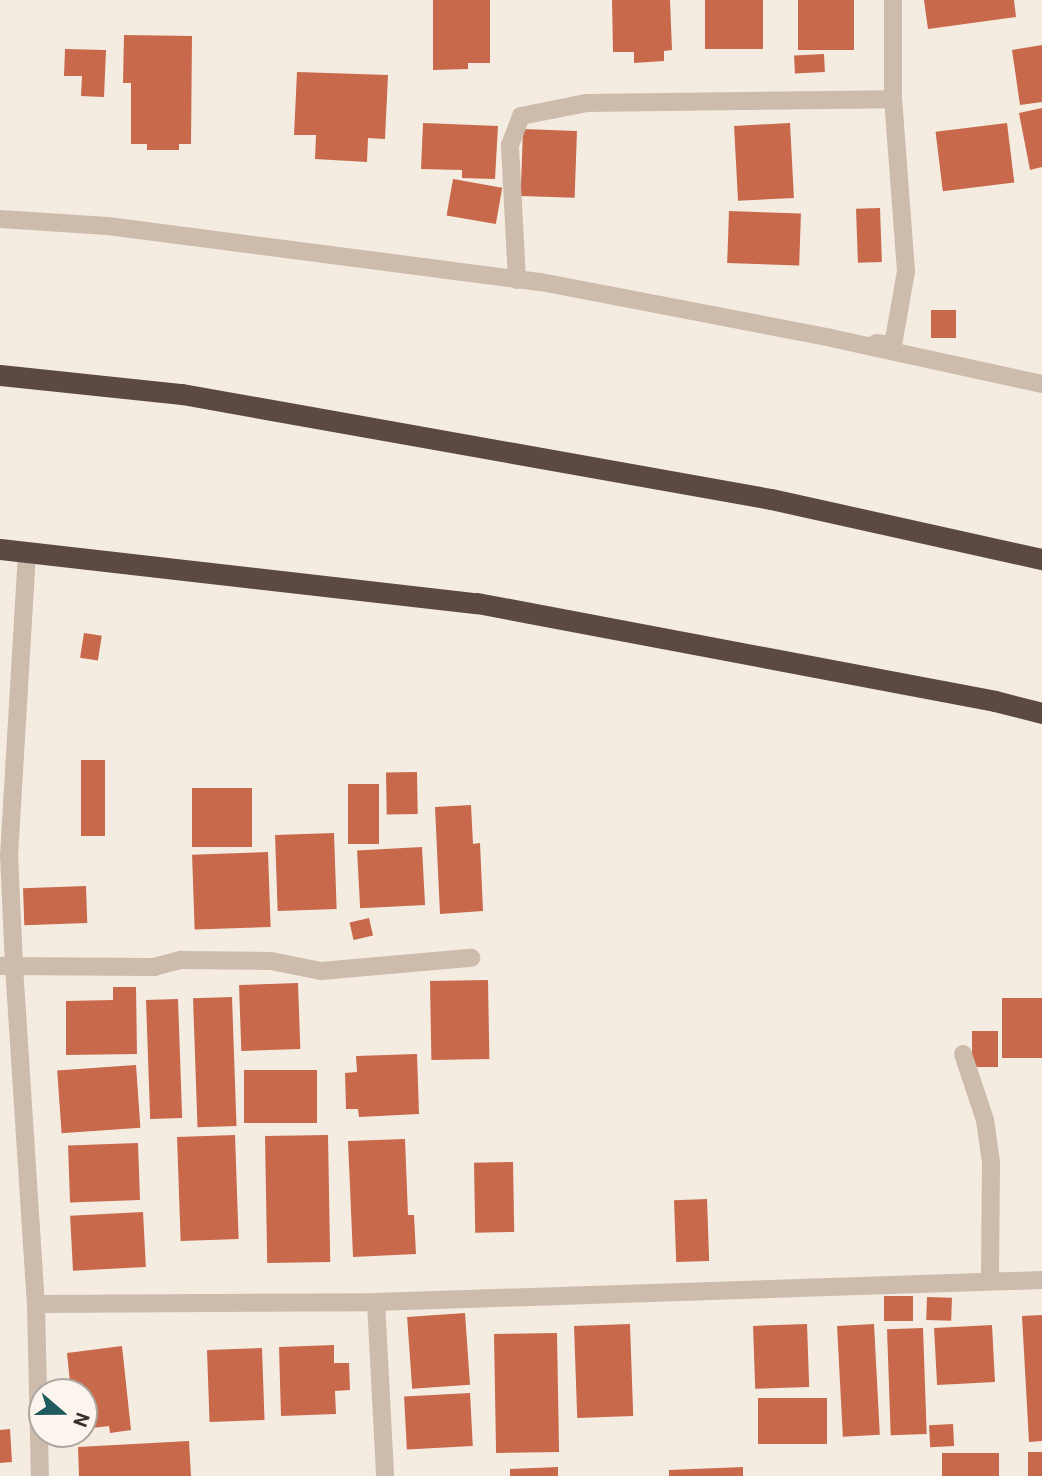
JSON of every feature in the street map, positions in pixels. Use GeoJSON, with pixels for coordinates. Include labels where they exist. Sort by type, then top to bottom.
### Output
{"type":"FeatureCollection","features":[{"type":"Feature","properties":{"kind":"highway"},"geometry":{"type":"LineString","coordinates":[[0,375],[182,394],[771,499],[1042,559]]}},
{"type":"Feature","properties":{"kind":"highway"},"geometry":{"type":"LineString","coordinates":[[0,549],[477,603],[995,701],[1042,713]]}},
{"type":"Feature","properties":{"kind":"street"},"geometry":{"type":"LineString","coordinates":[[831,338],[893,345],[906,271],[893,99],[893,0]]}},
{"type":"Feature","properties":{"kind":"street"},"geometry":{"type":"LineString","coordinates":[[517,280],[510,145],[521,116],[586,103],[893,99]]}},
{"type":"Feature","properties":{"kind":"street"},"geometry":{"type":"LineString","coordinates":[[0,219],[108,226],[541,282],[831,338],[1042,384]]}},
{"type":"Feature","properties":{"kind":"street"},"geometry":{"type":"LineString","coordinates":[[27,553],[9,855],[7,966],[36,1304],[40,1476]]}},
{"type":"Feature","properties":{"kind":"street"},"geometry":{"type":"LineString","coordinates":[[7,966],[154,967],[181,960],[271,961],[321,971],[471,958]]}},
{"type":"Feature","properties":{"kind":"street"},"geometry":{"type":"LineString","coordinates":[[963,1054],[985,1120],[991,1161],[990,1280]]}},
{"type":"Feature","properties":{"kind":"street"},"geometry":{"type":"LineString","coordinates":[[36,1304],[376,1302],[1042,1280]]}},
{"type":"Feature","properties":{"kind":"street"},"geometry":{"type":"LineString","coordinates":[[376,1302],[385,1476]]}},
{"type":"Feature","properties":{"kind":"building"},"geometry":{"type":"Polygon","coordinates":[[[433,0],[490,0],[490,63],[468,63],[468,69],[433,70],[433,0]]]}},
{"type":"Feature","properties":{"kind":"building"},"geometry":{"type":"Polygon","coordinates":[[[612,0],[670,0],[672,50],[664,51],[664,61],[634,63],[634,52],[613,52],[612,0]]]}},
{"type":"Feature","properties":{"kind":"building"},"geometry":{"type":"Polygon","coordinates":[[[705,0],[763,0],[763,49],[705,49],[705,0]]]}},
{"type":"Feature","properties":{"kind":"building"},"geometry":{"type":"Polygon","coordinates":[[[798,0],[854,0],[854,50],[798,50],[798,0]]]}},
{"type":"Feature","properties":{"kind":"building"},"geometry":{"type":"Polygon","coordinates":[[[924,0],[1014,0],[1016,17],[928,29],[924,0]]]}},
{"type":"Feature","properties":{"kind":"building"},"geometry":{"type":"Polygon","coordinates":[[[124,35],[192,36],[191,144],[179,144],[179,150],[147,150],[147,144],[131,144],[131,83],[123,83],[124,35]]]}},
{"type":"Feature","properties":{"kind":"building"},"geometry":{"type":"Polygon","coordinates":[[[1042,45],[1042,102],[1020,105],[1012,50],[1042,45]]]}},
{"type":"Feature","properties":{"kind":"building"},"geometry":{"type":"Polygon","coordinates":[[[65,49],[106,50],[104,97],[81,96],[82,76],[64,76],[65,49]]]}},
{"type":"Feature","properties":{"kind":"building"},"geometry":{"type":"Polygon","coordinates":[[[824,54],[825,72],[795,74],[794,56],[824,54]]]}},
{"type":"Feature","properties":{"kind":"building"},"geometry":{"type":"Polygon","coordinates":[[[297,72],[388,75],[385,139],[368,138],[367,162],[315,159],[316,135],[294,135],[297,72]]]}},
{"type":"Feature","properties":{"kind":"building"},"geometry":{"type":"Polygon","coordinates":[[[1042,108],[1042,167],[1030,170],[1019,113],[1042,108]]]}},
{"type":"Feature","properties":{"kind":"building"},"geometry":{"type":"Polygon","coordinates":[[[423,123],[498,126],[495,179],[462,178],[462,170],[421,169],[423,123]]]}},
{"type":"Feature","properties":{"kind":"building"},"geometry":{"type":"Polygon","coordinates":[[[790,123],[794,198],[738,201],[734,126],[790,123]]]}},
{"type":"Feature","properties":{"kind":"building"},"geometry":{"type":"Polygon","coordinates":[[[1007,123],[1014,183],[943,191],[936,132],[1007,123]]]}},
{"type":"Feature","properties":{"kind":"building"},"geometry":{"type":"Polygon","coordinates":[[[523,129],[577,131],[575,198],[521,196],[523,129]]]}},
{"type":"Feature","properties":{"kind":"building"},"geometry":{"type":"Polygon","coordinates":[[[453,179],[502,188],[496,224],[447,215],[453,179]]]}},
{"type":"Feature","properties":{"kind":"building"},"geometry":{"type":"Polygon","coordinates":[[[880,208],[882,262],[858,263],[856,209],[880,208]]]}},
{"type":"Feature","properties":{"kind":"building"},"geometry":{"type":"Polygon","coordinates":[[[729,211],[801,214],[799,265],[727,263],[729,211]]]}},
{"type":"Feature","properties":{"kind":"building"},"geometry":{"type":"Polygon","coordinates":[[[931,310],[956,310],[956,338],[931,338],[931,310]]]}},
{"type":"Feature","properties":{"kind":"building"},"geometry":{"type":"Polygon","coordinates":[[[84,633],[102,636],[98,661],[80,658],[84,633]]]}},
{"type":"Feature","properties":{"kind":"building"},"geometry":{"type":"Polygon","coordinates":[[[81,760],[105,760],[105,836],[81,836],[81,760]]]}},
{"type":"Feature","properties":{"kind":"building"},"geometry":{"type":"Polygon","coordinates":[[[417,772],[418,814],[387,815],[386,773],[417,772]]]}},
{"type":"Feature","properties":{"kind":"building"},"geometry":{"type":"Polygon","coordinates":[[[348,784],[379,784],[379,844],[348,844],[348,784]]]}},
{"type":"Feature","properties":{"kind":"building"},"geometry":{"type":"Polygon","coordinates":[[[192,788],[252,788],[252,847],[192,847],[192,788]]]}},
{"type":"Feature","properties":{"kind":"building"},"geometry":{"type":"Polygon","coordinates":[[[471,805],[473,844],[480,843],[483,911],[440,914],[435,807],[471,805]]]}},
{"type":"Feature","properties":{"kind":"building"},"geometry":{"type":"Polygon","coordinates":[[[334,833],[337,909],[278,911],[275,835],[334,833]]]}},
{"type":"Feature","properties":{"kind":"building"},"geometry":{"type":"Polygon","coordinates":[[[422,847],[425,905],[360,908],[357,850],[422,847]]]}},
{"type":"Feature","properties":{"kind":"building"},"geometry":{"type":"Polygon","coordinates":[[[268,852],[271,927],[195,930],[192,855],[268,852]]]}},
{"type":"Feature","properties":{"kind":"building"},"geometry":{"type":"Polygon","coordinates":[[[86,886],[87,923],[24,925],[23,888],[86,886]]]}},
{"type":"Feature","properties":{"kind":"building"},"geometry":{"type":"Polygon","coordinates":[[[369,918],[373,936],[354,940],[350,922],[369,918]]]}},
{"type":"Feature","properties":{"kind":"building"},"geometry":{"type":"Polygon","coordinates":[[[488,980],[489,1059],[431,1060],[430,981],[488,980]]]}},
{"type":"Feature","properties":{"kind":"building"},"geometry":{"type":"Polygon","coordinates":[[[298,983],[300,1049],[241,1051],[239,985],[298,983]]]}},
{"type":"Feature","properties":{"kind":"building"},"geometry":{"type":"Polygon","coordinates":[[[113,987],[136,987],[137,1054],[66,1055],[66,1001],[113,1000],[113,987]]]}},
{"type":"Feature","properties":{"kind":"building"},"geometry":{"type":"Polygon","coordinates":[[[232,997],[237,1126],[198,1127],[193,998],[232,997]]]}},
{"type":"Feature","properties":{"kind":"building"},"geometry":{"type":"Polygon","coordinates":[[[1002,998],[1042,998],[1042,1058],[1002,1058],[1002,998]]]}},
{"type":"Feature","properties":{"kind":"building"},"geometry":{"type":"Polygon","coordinates":[[[178,999],[182,1118],[150,1119],[146,1000],[178,999]]]}},
{"type":"Feature","properties":{"kind":"building"},"geometry":{"type":"Polygon","coordinates":[[[972,1031],[998,1031],[998,1067],[972,1067],[972,1031]]]}},
{"type":"Feature","properties":{"kind":"building"},"geometry":{"type":"Polygon","coordinates":[[[417,1054],[419,1114],[359,1117],[358,1109],[346,1109],[345,1073],[357,1072],[356,1056],[417,1054]]]}},
{"type":"Feature","properties":{"kind":"building"},"geometry":{"type":"Polygon","coordinates":[[[136,1065],[140,1128],[62,1133],[57,1071],[136,1065]]]}},
{"type":"Feature","properties":{"kind":"building"},"geometry":{"type":"Polygon","coordinates":[[[244,1070],[317,1070],[317,1123],[244,1123],[244,1070]]]}},
{"type":"Feature","properties":{"kind":"building"},"geometry":{"type":"Polygon","coordinates":[[[235,1135],[239,1239],[181,1241],[177,1137],[235,1135]]]}},
{"type":"Feature","properties":{"kind":"building"},"geometry":{"type":"Polygon","coordinates":[[[328,1135],[330,1262],[267,1263],[265,1136],[328,1135]]]}},
{"type":"Feature","properties":{"kind":"building"},"geometry":{"type":"Polygon","coordinates":[[[405,1139],[408,1215],[414,1215],[416,1254],[353,1257],[348,1141],[405,1139]]]}},
{"type":"Feature","properties":{"kind":"building"},"geometry":{"type":"Polygon","coordinates":[[[138,1143],[140,1200],[70,1202],[68,1145],[138,1143]]]}},
{"type":"Feature","properties":{"kind":"building"},"geometry":{"type":"Polygon","coordinates":[[[513,1162],[514,1232],[475,1233],[474,1163],[513,1162]]]}},
{"type":"Feature","properties":{"kind":"building"},"geometry":{"type":"Polygon","coordinates":[[[707,1199],[709,1261],[676,1262],[674,1200],[707,1199]]]}},
{"type":"Feature","properties":{"kind":"building"},"geometry":{"type":"Polygon","coordinates":[[[143,1212],[146,1267],[73,1271],[70,1216],[143,1212]]]}},
{"type":"Feature","properties":{"kind":"building"},"geometry":{"type":"Polygon","coordinates":[[[884,1296],[913,1296],[913,1321],[884,1321],[884,1296]]]}},
{"type":"Feature","properties":{"kind":"building"},"geometry":{"type":"Polygon","coordinates":[[[927,1297],[952,1298],[951,1321],[926,1320],[927,1297]]]}},
{"type":"Feature","properties":{"kind":"building"},"geometry":{"type":"Polygon","coordinates":[[[465,1313],[470,1385],[412,1389],[407,1317],[465,1313]]]}},
{"type":"Feature","properties":{"kind":"building"},"geometry":{"type":"Polygon","coordinates":[[[1042,1315],[1042,1441],[1029,1442],[1022,1316],[1042,1315]]]}},
{"type":"Feature","properties":{"kind":"building"},"geometry":{"type":"Polygon","coordinates":[[[630,1324],[633,1416],[577,1418],[574,1326],[630,1324]]]}},
{"type":"Feature","properties":{"kind":"building"},"geometry":{"type":"Polygon","coordinates":[[[807,1324],[809,1387],[755,1389],[753,1326],[807,1324]]]}},
{"type":"Feature","properties":{"kind":"building"},"geometry":{"type":"Polygon","coordinates":[[[874,1324],[880,1435],[843,1437],[837,1326],[874,1324]]]}},
{"type":"Feature","properties":{"kind":"building"},"geometry":{"type":"Polygon","coordinates":[[[992,1325],[995,1382],[937,1385],[934,1328],[992,1325]]]}},
{"type":"Feature","properties":{"kind":"building"},"geometry":{"type":"Polygon","coordinates":[[[923,1328],[927,1434],[891,1435],[887,1329],[923,1328]]]}},
{"type":"Feature","properties":{"kind":"building"},"geometry":{"type":"Polygon","coordinates":[[[557,1333],[559,1452],[496,1453],[494,1334],[557,1333]]]}},
{"type":"Feature","properties":{"kind":"building"},"geometry":{"type":"Polygon","coordinates":[[[334,1345],[334,1363],[349,1363],[350,1390],[335,1391],[336,1414],[281,1416],[279,1347],[334,1345]]]}},
{"type":"Feature","properties":{"kind":"building"},"geometry":{"type":"Polygon","coordinates":[[[122,1346],[131,1430],[110,1433],[109,1426],[98,1427],[98,1378],[70,1378],[67,1353],[122,1346]]]}},
{"type":"Feature","properties":{"kind":"building"},"geometry":{"type":"Polygon","coordinates":[[[262,1348],[265,1420],[210,1422],[207,1350],[262,1348]]]}},
{"type":"Feature","properties":{"kind":"building"},"geometry":{"type":"Polygon","coordinates":[[[470,1393],[473,1446],[407,1449],[404,1396],[470,1393]]]}},
{"type":"Feature","properties":{"kind":"building"},"geometry":{"type":"Polygon","coordinates":[[[758,1398],[827,1398],[827,1444],[758,1444],[758,1398]]]}},
{"type":"Feature","properties":{"kind":"building"},"geometry":{"type":"Polygon","coordinates":[[[953,1424],[954,1446],[930,1447],[929,1425],[953,1424]]]}},
{"type":"Feature","properties":{"kind":"building"},"geometry":{"type":"Polygon","coordinates":[[[10,1429],[12,1462],[0,1463],[0,1430],[10,1429]]]}},
{"type":"Feature","properties":{"kind":"building"},"geometry":{"type":"Polygon","coordinates":[[[189,1441],[191,1476],[79,1476],[78,1448],[189,1441]]]}},
{"type":"Feature","properties":{"kind":"building"},"geometry":{"type":"Polygon","coordinates":[[[1028,1452],[1042,1452],[1042,1476],[1028,1476],[1028,1452]]]}},
{"type":"Feature","properties":{"kind":"building"},"geometry":{"type":"Polygon","coordinates":[[[942,1453],[999,1453],[999,1476],[942,1476],[942,1453]]]}},
{"type":"Feature","properties":{"kind":"building"},"geometry":{"type":"Polygon","coordinates":[[[558,1467],[558,1476],[510,1476],[510,1469],[558,1467]]]}},
{"type":"Feature","properties":{"kind":"building"},"geometry":{"type":"Polygon","coordinates":[[[743,1467],[743,1476],[669,1476],[669,1470],[743,1467]]]}}]}
